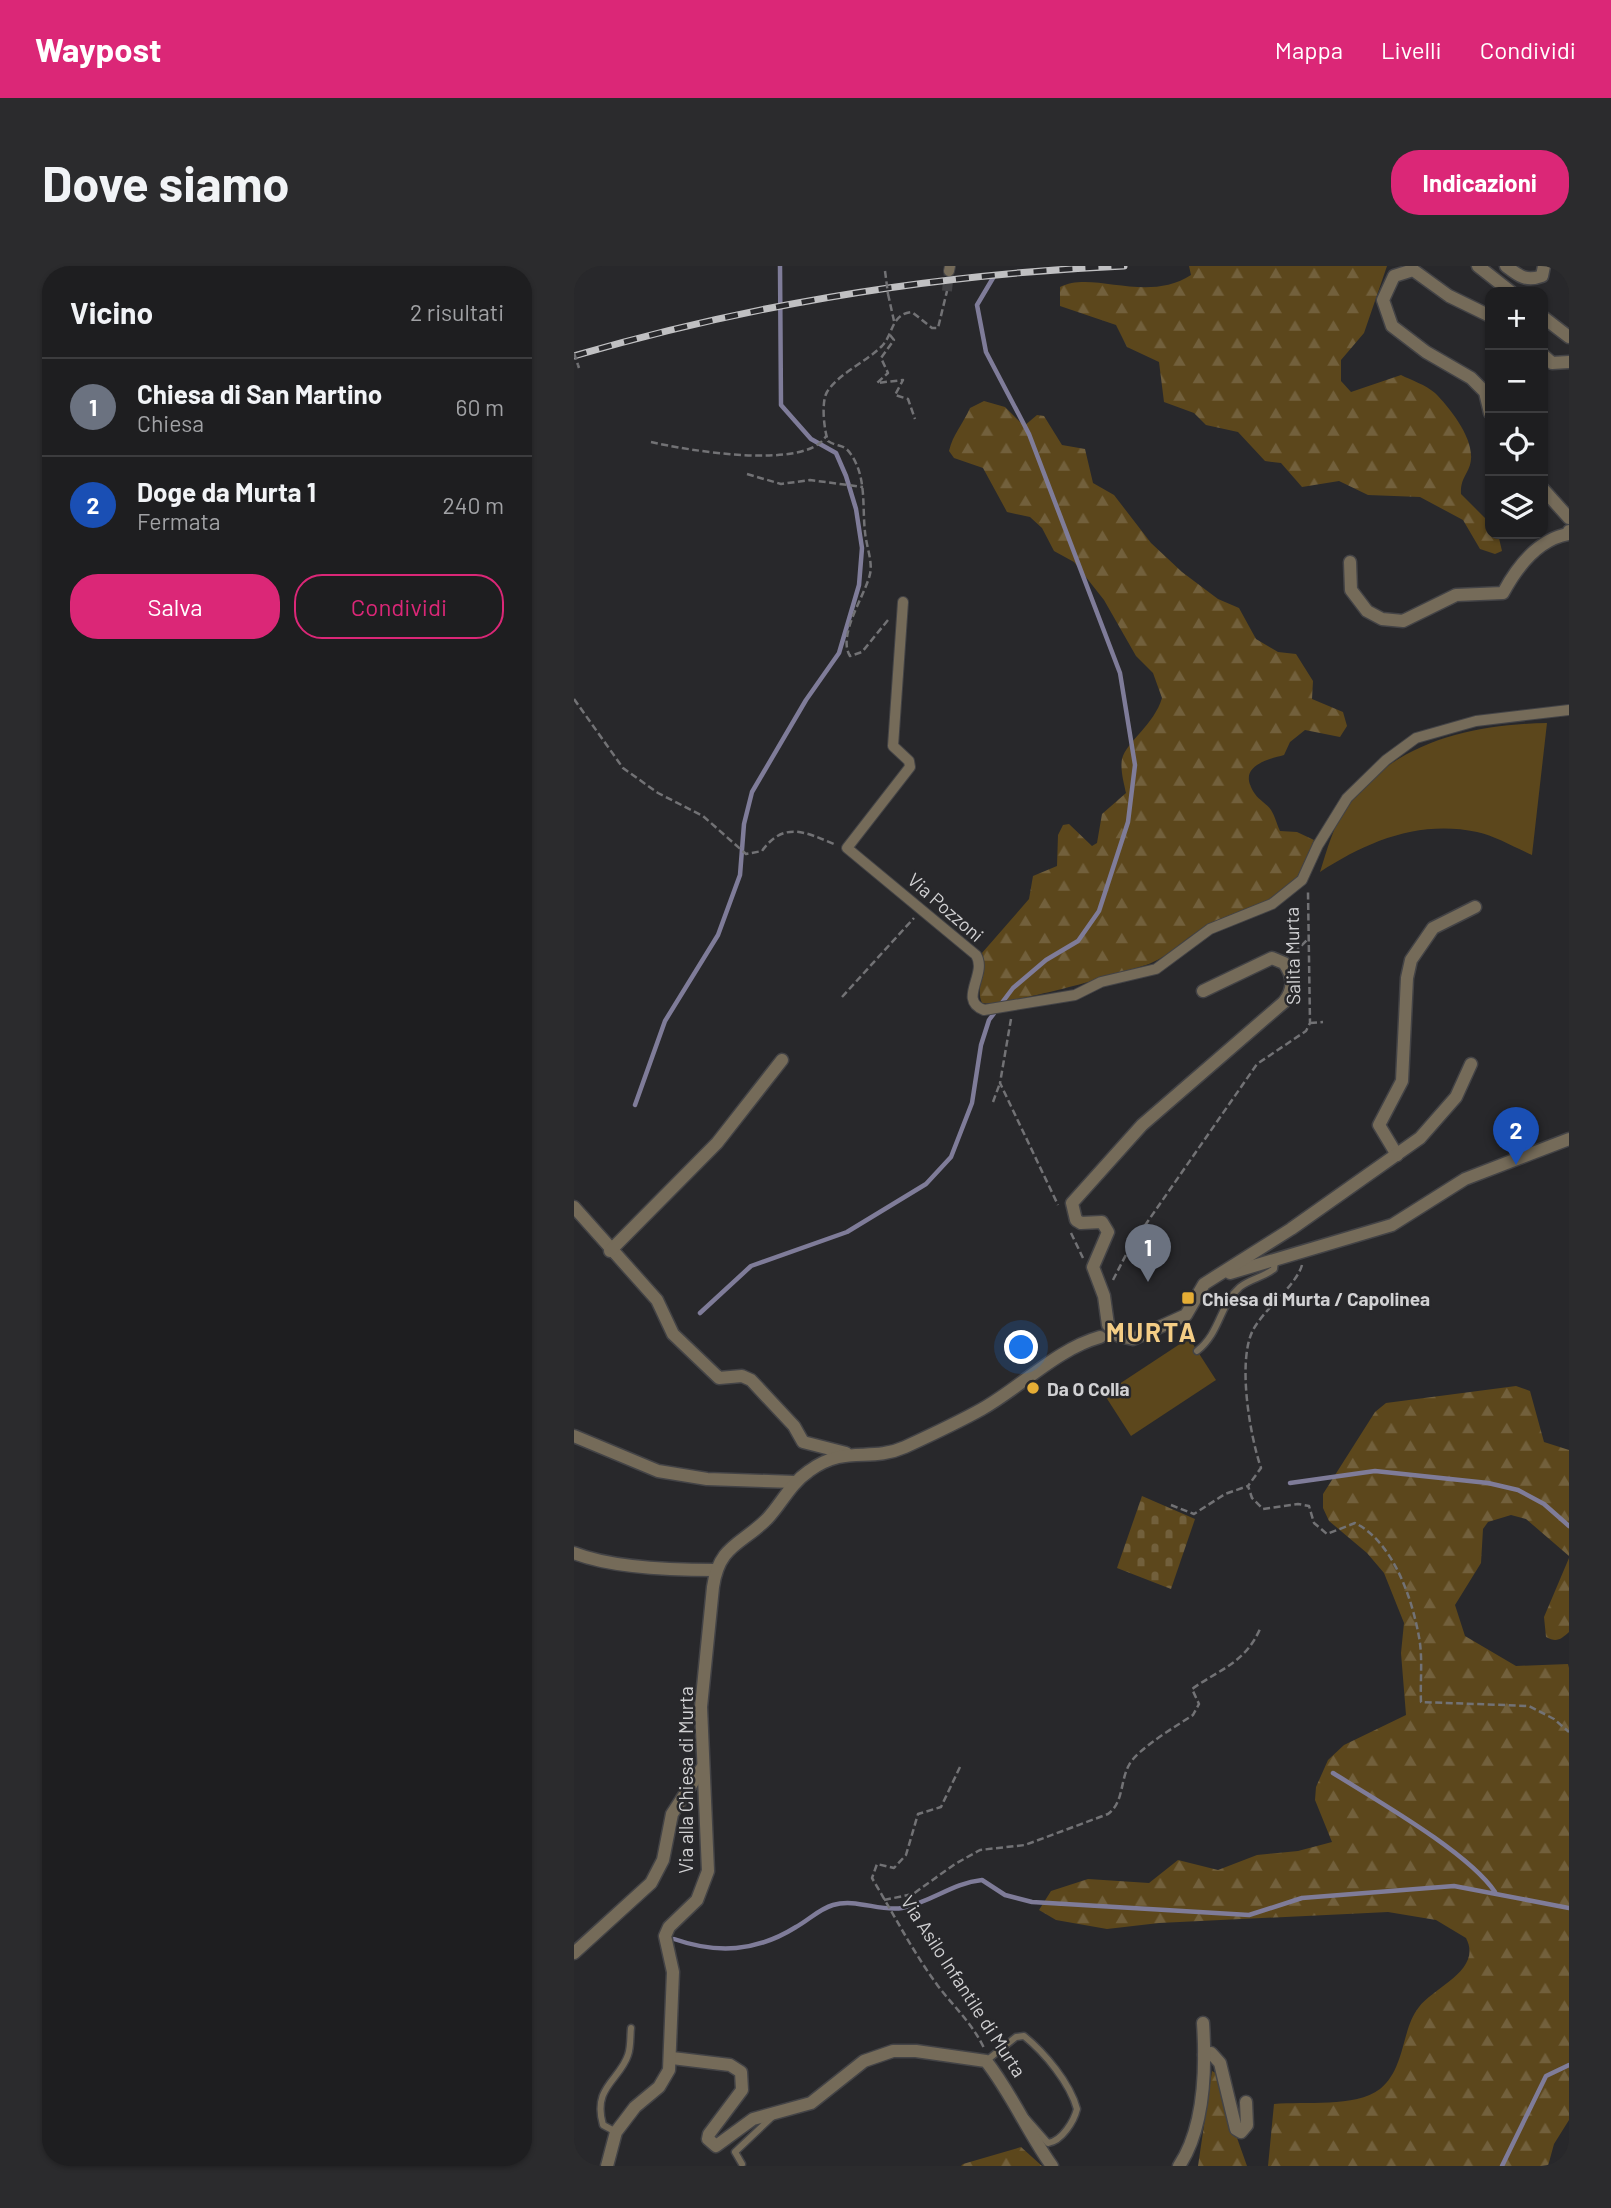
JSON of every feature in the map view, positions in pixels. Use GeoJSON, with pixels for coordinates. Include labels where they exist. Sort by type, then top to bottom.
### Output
{"type":"FeatureCollection","features":[{"type":"Feature","properties":{"kind":"street"},"geometry":{"type":"LineString","coordinates":[[1478,266],[1505,287]]}},
{"type":"Feature","properties":{"kind":"street"},"geometry":{"type":"LineString","coordinates":[[1506,266],[1522,278],[1532,280],[1542,276],[1546,269],[1544,266]]}},
{"type":"Feature","properties":{"kind":"street"},"geometry":{"type":"LineString","coordinates":[[1485,314],[1448,296],[1413,270],[1394,276],[1382,300],[1392,326],[1426,352],[1471,378],[1485,392]]}},
{"type":"Feature","properties":{"kind":"street"},"geometry":{"type":"LineString","coordinates":[[1548,321],[1569,337]]}},
{"type":"Feature","properties":{"kind":"street"},"geometry":{"type":"LineString","coordinates":[[1548,359],[1561,365],[1569,362]]}},
{"type":"Feature","properties":{"kind":"street"},"geometry":{"type":"LineString","coordinates":[[1548,495],[1569,518]]}},
{"type":"Feature","properties":{"kind":"street"},"geometry":{"type":"LineString","coordinates":[[1350,562],[1351,590],[1367,611],[1382,619],[1403,621],[1456,595],[1503,593],[1513,575],[1536,549],[1557,536],[1569,534],[1569,531]]}},
{"type":"Feature","properties":{"kind":"street"},"geometry":{"type":"LineString","coordinates":[[848,848],[910,767],[909,761],[892,746],[903,602]]}},
{"type":"Feature","properties":{"kind":"street"},"geometry":{"type":"LineString","coordinates":[[1010,1005],[1075,995],[1101,982],[1156,969],[1210,929],[1256,912],[1284,897],[1302,880],[1318,845],[1347,797],[1386,760],[1416,738],[1476,721],[1569,710]]}},
{"type":"Feature","properties":{"kind":"street","name":"Via Pozzoni"},"geometry":{"type":"LineString","coordinates":[[848,848],[923,908],[979,959],[981,969],[972,993],[974,1003],[984,1010],[1010,1005]]}},
{"type":"Feature","properties":{"kind":"street"},"geometry":{"type":"LineString","coordinates":[[1398,1155],[1379,1125],[1402,1081],[1406,978],[1411,960],[1433,928],[1475,907]]}},
{"type":"Feature","properties":{"kind":"street"},"geometry":{"type":"LineString","coordinates":[[1108,1325],[1104,1296],[1093,1267],[1108,1231],[1102,1222],[1081,1223],[1076,1220],[1072,1203],[1142,1125],[1284,1002],[1292,986],[1284,963],[1272,958],[1203,991]]}},
{"type":"Feature","properties":{"kind":"street"},"geometry":{"type":"LineString","coordinates":[[610,1251],[717,1143],[782,1060]]}},
{"type":"Feature","properties":{"kind":"street"},"geometry":{"type":"LineString","coordinates":[[574,1553],[593,1559],[672,1570],[715,1570],[732,1545],[765,1521],[795,1482],[835,1456],[891,1453],[982,1409],[1078,1344],[1100,1337],[1110,1343],[1119,1336],[1133,1339],[1186,1315],[1199,1289],[1420,1139],[1456,1097],[1471,1064]]}},
{"type":"Feature","properties":{"kind":"street"},"geometry":{"type":"LineString","coordinates":[[1219,1276],[1275,1262],[1392,1225],[1465,1179],[1569,1139]]}},
{"type":"Feature","properties":{"kind":"street"},"geometry":{"type":"LineString","coordinates":[[574,1207],[610,1251],[657,1300],[673,1334],[719,1378],[742,1376],[751,1380],[794,1426],[803,1442],[850,1454]]}},
{"type":"Feature","properties":{"kind":"street"},"geometry":{"type":"LineString","coordinates":[[1100,1337],[1101,1330],[1108,1325],[1116,1327],[1119,1336]]}},
{"type":"Feature","properties":{"kind":"street"},"geometry":{"type":"LineString","coordinates":[[574,1436],[658,1471],[707,1479],[795,1482]]}},
{"type":"Feature","properties":{"kind":"street","name":"Via alla Chiesa di Murta"},"geometry":{"type":"LineString","coordinates":[[607,2166],[615,2132],[635,2107],[659,2087],[672,2058],[673,1972],[665,1947],[665,1937],[669,1927],[697,1900],[708,1871],[701,1707],[715,1570]]}},
{"type":"Feature","properties":{"kind":"street"},"geometry":{"type":"LineString","coordinates":[[574,1953],[651,1883],[663,1860],[671,1814],[702,1768]]}},
{"type":"Feature","properties":{"kind":"street"},"geometry":{"type":"LineString","coordinates":[[1179,2166],[1188,2150],[1198,2115],[1204,2055],[1203,2024]]}},
{"type":"Feature","properties":{"kind":"street"},"geometry":{"type":"LineString","coordinates":[[672,2058],[730,2065],[741,2072],[742,2090],[711,2130],[708,2139],[711,2144],[722,2144],[753,2119],[811,2103],[864,2061],[893,2051],[916,2051],[986,2061]]}},
{"type":"Feature","properties":{"kind":"street"},"geometry":{"type":"LineString","coordinates":[[1204,2055],[1211,2053],[1220,2063],[1236,2129],[1241,2132],[1247,2125],[1246,2102]]}},
{"type":"Feature","properties":{"kind":"street","name":"Via Asilo Infantile di Murta"},"geometry":{"type":"LineString","coordinates":[[986,2061],[1013,2097],[1020,2116],[1052,2166]]}},
{"type":"Feature","properties":{"kind":"lane"},"geometry":{"type":"LineString","coordinates":[[1197,1350],[1212,1339],[1226,1305],[1241,1286],[1264,1278],[1274,1269],[1275,1262]]}},
{"type":"Feature","properties":{"kind":"lane"},"geometry":{"type":"LineString","coordinates":[[615,2132],[603,2125],[602,2098],[610,2079],[628,2056],[631,2028]]}},
{"type":"Feature","properties":{"kind":"lane"},"geometry":{"type":"LineString","coordinates":[[986,2061],[1016,2037],[1024,2036],[1039,2048],[1069,2091],[1077,2109],[1063,2135],[1048,2143],[1031,2122],[1020,2116]]}},
{"type":"Feature","properties":{"kind":"lane"},"geometry":{"type":"LineString","coordinates":[[741,2164],[735,2152],[777,2113]]}},
{"type":"Feature","properties":{"kind":"path"},"geometry":{"type":"LineString","coordinates":[[885,271],[894,321],[890,335],[826,394],[826,436],[828,441],[844,445],[853,456],[863,488],[871,572],[851,620],[847,650],[850,656],[862,652],[898,604],[903,602]]}},
{"type":"Feature","properties":{"kind":"path"},"geometry":{"type":"LineString","coordinates":[[894,321],[902,314],[912,312],[932,328],[938,328],[947,290]]}},
{"type":"Feature","properties":{"kind":"path"},"geometry":{"type":"LineString","coordinates":[[890,335],[894,340],[881,358],[888,373],[877,383],[903,380],[894,395],[908,399],[915,419]]}},
{"type":"Feature","properties":{"kind":"path"},"geometry":{"type":"LineString","coordinates":[[574,353],[578,367]]}},
{"type":"Feature","properties":{"kind":"path"},"geometry":{"type":"LineString","coordinates":[[651,442],[691,452],[702,449],[745,457],[807,452],[820,446],[826,436]]}},
{"type":"Feature","properties":{"kind":"path"},"geometry":{"type":"LineString","coordinates":[[747,474],[781,484],[810,480],[863,488]]}},
{"type":"Feature","properties":{"kind":"path"},"geometry":{"type":"LineString","coordinates":[[574,699],[623,768],[658,793],[703,816],[746,853],[762,851],[769,841],[797,831],[807,831],[848,848]]}},
{"type":"Feature","properties":{"kind":"path","name":"Salita Murta"},"geometry":{"type":"LineString","coordinates":[[1104,1296],[1130,1247],[1257,1064],[1306,1031],[1310,1023],[1308,939],[1311,883]]}},
{"type":"Feature","properties":{"kind":"path"},"geometry":{"type":"LineString","coordinates":[[842,996],[923,908]]}},
{"type":"Feature","properties":{"kind":"path"},"geometry":{"type":"LineString","coordinates":[[1284,963],[1308,939]]}},
{"type":"Feature","properties":{"kind":"path"},"geometry":{"type":"LineString","coordinates":[[993,1101],[1000,1083],[1011,1022],[1010,1005]]}},
{"type":"Feature","properties":{"kind":"path"},"geometry":{"type":"LineString","coordinates":[[1310,1023],[1323,1022]]}},
{"type":"Feature","properties":{"kind":"path"},"geometry":{"type":"LineString","coordinates":[[1000,1083],[1063,1216]]}},
{"type":"Feature","properties":{"kind":"path"},"geometry":{"type":"LineString","coordinates":[[1069,1228],[1086,1265]]}},
{"type":"Feature","properties":{"kind":"path"},"geometry":{"type":"LineString","coordinates":[[1171,1505],[1194,1514],[1224,1494],[1248,1486],[1261,1468],[1252,1441],[1246,1353],[1252,1330],[1301,1269],[1303,1253]]}},
{"type":"Feature","properties":{"kind":"path"},"geometry":{"type":"LineString","coordinates":[[1248,1486],[1252,1498],[1263,1509],[1298,1503],[1309,1506],[1314,1523],[1328,1534],[1356,1523],[1369,1530],[1402,1578],[1420,1639],[1421,1702],[1529,1706],[1554,1719],[1569,1732]]}},
{"type":"Feature","properties":{"kind":"path","name":"Via Asilo Infantile di Murta"},"geometry":{"type":"LineString","coordinates":[[884,1900],[913,1894],[980,1850],[1025,1845],[1114,1810],[1130,1762],[1194,1715],[1199,1704],[1192,1689],[1214,1672],[1240,1660],[1249,1652],[1260,1629]]}},
{"type":"Feature","properties":{"kind":"path","name":"Via Asilo Infantile di Murta"},"geometry":{"type":"LineString","coordinates":[[960,1767],[941,1807],[918,1814],[906,1855],[894,1868],[877,1864],[872,1878],[898,1926],[937,1985],[975,2032],[985,2050],[986,2061]]}},
{"type":"Feature","properties":{"kind":"green space"},"geometry":{"type":"Polygon","coordinates":[[[1189,266],[1387,266],[1364,333],[1341,360],[1341,381],[1351,392],[1401,375],[1427,388],[1441,399],[1459,423],[1471,450],[1470,464],[1462,483],[1461,494],[1485,518],[1485,539],[1499,539],[1502,551],[1495,554],[1480,549],[1463,520],[1420,497],[1368,495],[1339,481],[1302,487],[1281,463],[1265,461],[1238,432],[1206,425],[1194,413],[1164,402],[1159,362],[1127,347],[1116,325],[1060,306],[1060,287],[1073,283],[1156,287],[1191,275],[1189,266]]]}},
{"type":"Feature","properties":{"kind":"green space"},"geometry":{"type":"Polygon","coordinates":[[[984,401],[1005,407],[1024,426],[1037,415],[1044,416],[1062,445],[1085,449],[1093,483],[1114,495],[1151,543],[1182,572],[1218,599],[1239,608],[1256,639],[1278,652],[1296,654],[1313,681],[1312,699],[1343,712],[1347,726],[1340,737],[1305,730],[1290,742],[1284,755],[1261,762],[1251,771],[1250,785],[1271,810],[1280,831],[1297,832],[1314,840],[1303,872],[1291,885],[1267,901],[1200,930],[1151,963],[1065,988],[993,1003],[982,1003],[980,997],[982,953],[1029,899],[1033,876],[1057,866],[1058,835],[1063,825],[1069,824],[1092,846],[1097,843],[1102,814],[1126,793],[1122,776],[1122,759],[1125,752],[1153,716],[1162,698],[1153,673],[1136,656],[1104,600],[1074,562],[1054,551],[1042,528],[1030,517],[1007,512],[983,468],[954,458],[949,451],[970,408],[984,401]]]}},
{"type":"Feature","properties":{"kind":"green space"},"geometry":{"type":"Polygon","coordinates":[[[1547,723],[1532,855],[1477,832],[1435,829],[1414,831],[1375,843],[1320,872],[1342,814],[1365,785],[1387,767],[1411,752],[1463,733],[1491,727],[1547,723]]]}},
{"type":"Feature","properties":{"kind":"green space"},"geometry":{"type":"Polygon","coordinates":[[[1189,1338],[1216,1380],[1131,1436],[1104,1394],[1189,1338]]]}},
{"type":"Feature","properties":{"kind":"green space"},"geometry":{"type":"Polygon","coordinates":[[[1516,1386],[1530,1391],[1544,1442],[1569,1450],[1569,1556],[1526,1519],[1511,1515],[1488,1522],[1483,1529],[1481,1563],[1455,1605],[1465,1636],[1516,1666],[1568,1664],[1569,1668],[1569,2120],[1554,2144],[1548,2166],[1268,2166],[1274,2104],[1344,2101],[1370,2095],[1380,2089],[1395,2070],[1409,2026],[1419,2007],[1463,1969],[1469,1949],[1466,1938],[1436,1920],[1388,1912],[1159,1923],[1107,1929],[1056,1920],[1039,1910],[1051,1891],[1088,1879],[1149,1883],[1178,1860],[1218,1870],[1257,1855],[1298,1851],[1332,1842],[1315,1800],[1316,1787],[1328,1760],[1344,1745],[1406,1715],[1401,1653],[1404,1623],[1384,1573],[1367,1553],[1329,1521],[1323,1508],[1323,1494],[1375,1412],[1386,1403],[1516,1386]]]}},
{"type":"Feature","properties":{"kind":"green space"},"geometry":{"type":"Polygon","coordinates":[[[1142,1496],[1195,1519],[1171,1589],[1117,1568],[1142,1496]]]}},
{"type":"Feature","properties":{"kind":"green space"},"geometry":{"type":"Polygon","coordinates":[[[1569,1558],[1569,1632],[1553,1640],[1546,1637],[1544,1617],[1569,1558]]]}},
{"type":"Feature","properties":{"kind":"green space"},"geometry":{"type":"Polygon","coordinates":[[[1212,2071],[1221,2076],[1231,2121],[1247,2166],[1198,2166],[1212,2071]]]}},
{"type":"Feature","properties":{"kind":"green space"},"geometry":{"type":"Polygon","coordinates":[[[1021,2147],[1042,2166],[961,2166],[963,2164],[1021,2147]]]}},
{"type":"Feature","properties":{"kind":"waterway"},"geometry":{"type":"LineString","coordinates":[[635,1105],[665,1021],[718,935],[740,875],[744,824],[752,792],[806,700],[839,653],[859,585],[862,548],[856,509],[846,476],[836,453],[811,439],[781,405],[780,266]]}},
{"type":"Feature","properties":{"kind":"waterway"},"geometry":{"type":"LineString","coordinates":[[700,1313],[751,1266],[847,1232],[926,1184],[951,1157],[972,1103],[981,1045],[989,1020],[1013,988],[1046,960],[1078,941],[1099,911],[1128,822],[1135,765],[1120,673],[1029,434],[986,352],[977,305],[993,278]]}},
{"type":"Feature","properties":{"kind":"waterway"},"geometry":{"type":"LineString","coordinates":[[1290,1483],[1375,1471],[1488,1483],[1518,1490],[1544,1504],[1569,1526]]}},
{"type":"Feature","properties":{"kind":"waterway"},"geometry":{"type":"LineString","coordinates":[[1333,1773],[1443,1844],[1464,1860],[1495,1892]]}},
{"type":"Feature","properties":{"kind":"waterway"},"geometry":{"type":"LineString","coordinates":[[674,1939],[706,1947],[751,1946],[781,1935],[833,1905],[850,1903],[902,1908],[961,1885],[982,1880],[1005,1895],[1032,1902],[1249,1915],[1302,1898],[1454,1886],[1569,1908]]}},
{"type":"Feature","properties":{"kind":"waterway"},"geometry":{"type":"LineString","coordinates":[[1502,2166],[1546,2076],[1569,2065]]}},
{"type":"Feature","properties":{"kind":"tunnel"},"geometry":{"type":"LineString","coordinates":[[947,291],[949,271]]}},
{"type":"Feature","properties":{"kind":"railway"},"geometry":{"type":"LineString","coordinates":[[574,356],[709,321],[846,294],[985,276],[1124,266]]}},
{"type":"Feature","properties":{"kind":"place","name":"Doge da Murta 1"},"geometry":{"type":"Point","coordinates":[1516,1165]}},
{"type":"Feature","properties":{"kind":"place","name":"Chiesa di San Martino"},"geometry":{"type":"Point","coordinates":[1148,1282]}},
{"type":"Feature","properties":{"kind":"place","name":"Chiesa di Murta / Capolinea"},"geometry":{"type":"Point","coordinates":[1188,1298]}},
{"type":"Feature","properties":{"kind":"place","name":"Da O Colla"},"geometry":{"type":"Point","coordinates":[1033,1388]}},
{"type":"Feature","properties":{"kind":"district","name":"MURTA"},"geometry":{"type":"Point","coordinates":[1152,1331]}}]}
